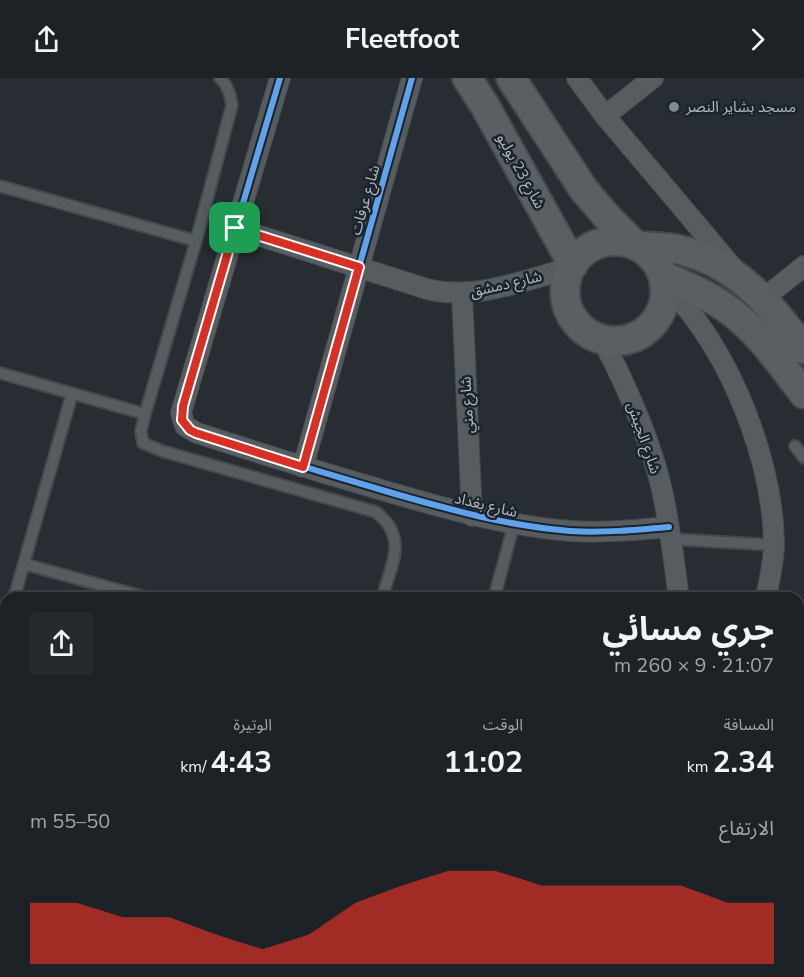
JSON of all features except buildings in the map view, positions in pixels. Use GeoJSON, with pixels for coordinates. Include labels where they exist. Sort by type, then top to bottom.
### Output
{"type":"FeatureCollection","features":[{"type":"Feature","properties":{"kind":"main road","name":"شارع 23 يوليو"},"geometry":{"type":"LineString","coordinates":[[466,78],[485,106],[572,266]]}},
{"type":"Feature","properties":{"kind":"main road"},"geometry":{"type":"LineString","coordinates":[[511,78],[584,190],[608,218],[637,245],[649,254],[658,264],[664,281],[663,309],[649,329],[628,340],[603,341],[581,329],[567,307],[566,280],[572,266],[589,248],[612,241],[637,245],[675,249],[710,260],[742,278],[763,299],[804,350]]}},
{"type":"Feature","properties":{"kind":"main road"},"geometry":{"type":"LineString","coordinates":[[664,281],[696,289],[726,308],[753,331],[804,394]]}},
{"type":"Feature","properties":{"kind":"street"},"geometry":{"type":"LineString","coordinates":[[235,228],[280,78]]}},
{"type":"Feature","properties":{"kind":"street","name":"شارع عرفات"},"geometry":{"type":"LineString","coordinates":[[303,467],[412,78]]}},
{"type":"Feature","properties":{"kind":"street"},"geometry":{"type":"LineString","coordinates":[[577,78],[605,116],[742,278]]}},
{"type":"Feature","properties":{"kind":"street"},"geometry":{"type":"LineString","coordinates":[[605,116],[653,78]]}},
{"type":"Feature","properties":{"kind":"street","name":"شارع دمشق"},"geometry":{"type":"LineString","coordinates":[[235,228],[438,292],[462,294],[481,291],[572,266]]}},
{"type":"Feature","properties":{"kind":"street","name":"شارع بغداد"},"geometry":{"type":"LineString","coordinates":[[235,228],[183,406],[182,420],[190,430],[303,467],[472,516],[570,531],[670,533]]}},
{"type":"Feature","properties":{"kind":"street"},"geometry":{"type":"LineString","coordinates":[[763,299],[804,267]]}},
{"type":"Feature","properties":{"kind":"street"},"geometry":{"type":"LineString","coordinates":[[664,281],[693,316],[720,358],[741,403],[758,449],[769,498],[774,545],[767,592]]}},
{"type":"Feature","properties":{"kind":"street","name":"شارع مني"},"geometry":{"type":"LineString","coordinates":[[462,294],[472,516]]}},
{"type":"Feature","properties":{"kind":"street","name":"شارع الجيش"},"geometry":{"type":"LineString","coordinates":[[603,341],[621,376],[640,422],[661,488],[678,592]]}},
{"type":"Feature","properties":{"kind":"lane"},"geometry":{"type":"LineString","coordinates":[[220,78],[226,84],[232,105],[196,241],[145,414],[141,431],[143,443],[376,512],[392,528],[396,542],[384,592]]}},
{"type":"Feature","properties":{"kind":"lane"},"geometry":{"type":"LineString","coordinates":[[0,186],[196,241]]}},
{"type":"Feature","properties":{"kind":"lane"},"geometry":{"type":"LineString","coordinates":[[0,373],[145,414]]}},
{"type":"Feature","properties":{"kind":"lane"},"geometry":{"type":"LineString","coordinates":[[16,592],[72,394]]}},
{"type":"Feature","properties":{"kind":"lane"},"geometry":{"type":"LineString","coordinates":[[795,446],[804,458]]}},
{"type":"Feature","properties":{"kind":"lane"},"geometry":{"type":"LineString","coordinates":[[496,592],[514,524]]}},
{"type":"Feature","properties":{"kind":"lane"},"geometry":{"type":"LineString","coordinates":[[670,533],[774,545]]}},
{"type":"Feature","properties":{"kind":"lane"},"geometry":{"type":"LineString","coordinates":[[24,564],[126,592]]}},
{"type":"Feature","properties":{"kind":"cycle path"},"geometry":{"type":"LineString","coordinates":[[280,78],[181,413],[185,426],[197,433],[343,479],[480,517],[547,529],[582,532],[669,527]]}},
{"type":"Feature","properties":{"kind":"cycle path"},"geometry":{"type":"LineString","coordinates":[[303,467],[412,78]]}},
{"type":"Feature","properties":{"kind":"place","name":"مسجد بشاير النصر"},"geometry":{"type":"Point","coordinates":[674,107]}},
{"type":"Feature","properties":{"kind":"route"},"geometry":{"type":"LineString","coordinates":[[235,228],[359,267],[303,467],[196,433],[185,426],[182,420],[181,413],[235,228]]}}]}
